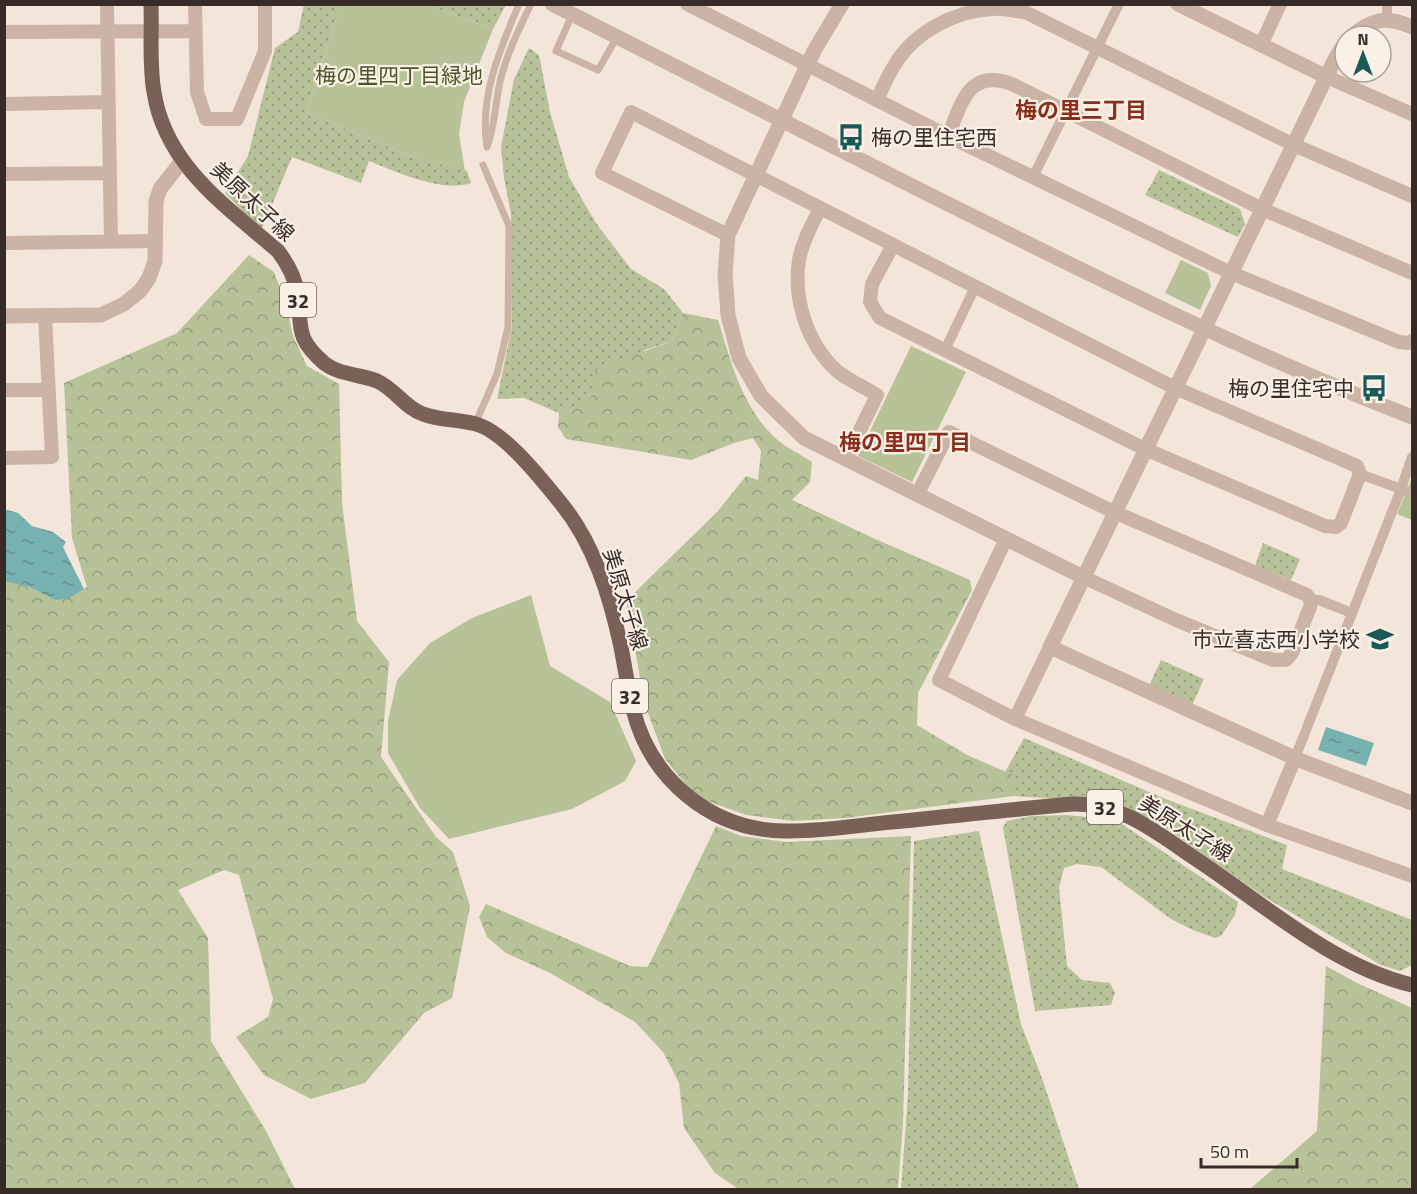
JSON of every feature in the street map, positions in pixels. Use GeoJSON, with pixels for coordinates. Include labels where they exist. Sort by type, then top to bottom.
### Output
{"type":"FeatureCollection","features":[{"type":"Feature","properties":{"kind":"main road","name":"美原太子線"},"geometry":{"type":"LineString","coordinates":[[151,4],[152,81],[163,128],[182,161],[207,188],[283,257],[297,290],[300,332],[306,343],[324,363],[379,382],[421,414],[438,419],[475,424],[492,432],[512,448],[574,519],[595,557],[603,582],[621,646],[633,710],[645,745],[676,787],[720,816],[749,827],[782,831],[1073,804],[1102,806],[1139,820],[1316,942],[1351,963],[1413,986]]}},
{"type":"Feature","properties":{"kind":"street"},"geometry":{"type":"LineString","coordinates":[[106,4],[111,242]]}},
{"type":"Feature","properties":{"kind":"street"},"geometry":{"type":"LineString","coordinates":[[195,4],[197,93],[206,119],[237,119],[265,51],[265,4]]}},
{"type":"Feature","properties":{"kind":"street"},"geometry":{"type":"LineString","coordinates":[[687,4],[948,136],[1231,273],[1399,342],[1413,341]]}},
{"type":"Feature","properties":{"kind":"street"},"geometry":{"type":"LineString","coordinates":[[842,4],[834,14],[807,65],[728,235],[725,274],[729,315],[739,358],[760,396],[804,438],[1083,577],[1176,620],[1273,660],[1286,660],[1292,652],[1311,600]]}},
{"type":"Feature","properties":{"kind":"street"},"geometry":{"type":"LineString","coordinates":[[1033,177],[1119,4]]}},
{"type":"Feature","properties":{"kind":"street"},"geometry":{"type":"LineString","coordinates":[[1178,4],[1198,9],[1261,45],[1327,77],[1413,114]]}},
{"type":"Feature","properties":{"kind":"street"},"geometry":{"type":"LineString","coordinates":[[1261,45],[1280,4]]}},
{"type":"Feature","properties":{"kind":"street"},"geometry":{"type":"LineString","coordinates":[[561,8],[1085,273],[1332,386],[1413,417]]}},
{"type":"Feature","properties":{"kind":"street"},"geometry":{"type":"LineString","coordinates":[[877,100],[894,65],[914,41],[938,24],[964,13],[993,9],[1025,12],[1293,145],[1413,195]]}},
{"type":"Feature","properties":{"kind":"street"},"geometry":{"type":"LineString","coordinates":[[1366,24],[1387,12],[1413,27]]}},
{"type":"Feature","properties":{"kind":"street"},"geometry":{"type":"LineString","coordinates":[[4,32],[195,31]]}},
{"type":"Feature","properties":{"kind":"street"},"geometry":{"type":"LineString","coordinates":[[1016,719],[1114,512],[1333,66]]}},
{"type":"Feature","properties":{"kind":"street"},"geometry":{"type":"LineString","coordinates":[[948,136],[966,94],[978,82],[996,78],[1262,209],[1413,273]]}},
{"type":"Feature","properties":{"kind":"street"},"geometry":{"type":"LineString","coordinates":[[4,104],[108,102]]}},
{"type":"Feature","properties":{"kind":"street"},"geometry":{"type":"LineString","coordinates":[[728,235],[602,173],[632,112],[1175,388],[1357,466],[1360,474],[1341,523],[1336,527],[1330,527],[1248,495],[1145,449],[880,318],[870,302],[872,284],[893,245]]}},
{"type":"Feature","properties":{"kind":"street"},"geometry":{"type":"LineString","coordinates":[[4,316],[102,315],[124,304],[140,291],[149,278],[155,261],[156,201],[160,189],[182,161]]}},
{"type":"Feature","properties":{"kind":"street"},"geometry":{"type":"LineString","coordinates":[[4,174],[110,173]]}},
{"type":"Feature","properties":{"kind":"street"},"geometry":{"type":"LineString","coordinates":[[820,208],[808,231],[799,261],[798,300],[812,341],[837,371],[877,395],[846,459]]}},
{"type":"Feature","properties":{"kind":"street"},"geometry":{"type":"LineString","coordinates":[[4,243],[156,242]]}},
{"type":"Feature","properties":{"kind":"street"},"geometry":{"type":"LineString","coordinates":[[945,350],[975,287]]}},
{"type":"Feature","properties":{"kind":"street"},"geometry":{"type":"LineString","coordinates":[[4,458],[52,457],[45,316]]}},
{"type":"Feature","properties":{"kind":"street"},"geometry":{"type":"LineString","coordinates":[[4,390],[48,390]]}},
{"type":"Feature","properties":{"kind":"street"},"geometry":{"type":"LineString","coordinates":[[917,495],[949,432],[1114,512],[1307,595],[1311,600]]}},
{"type":"Feature","properties":{"kind":"street"},"geometry":{"type":"LineString","coordinates":[[1267,825],[1413,457]]}},
{"type":"Feature","properties":{"kind":"street"},"geometry":{"type":"LineString","coordinates":[[1360,474],[1413,494]]}},
{"type":"Feature","properties":{"kind":"street"},"geometry":{"type":"LineString","coordinates":[[1006,539],[939,680],[1016,719],[1267,825],[1413,876]]}},
{"type":"Feature","properties":{"kind":"street"},"geometry":{"type":"LineString","coordinates":[[1311,600],[1319,600],[1352,613]]}},
{"type":"Feature","properties":{"kind":"street"},"geometry":{"type":"LineString","coordinates":[[1050,647],[1294,758],[1413,803]]}},
{"type":"Feature","properties":{"kind":"lane"},"geometry":{"type":"LineString","coordinates":[[519,4],[492,72],[484,128],[487,147],[493,133],[502,74],[511,46],[531,4]]}},
{"type":"Feature","properties":{"kind":"lane"},"geometry":{"type":"LineString","coordinates":[[561,8],[556,51],[598,70],[617,38]]}},
{"type":"Feature","properties":{"kind":"lane"},"geometry":{"type":"LineString","coordinates":[[475,424],[497,374],[508,327],[508,226],[483,165]]}},
{"type":"Feature","properties":{"kind":"green space"},"geometry":{"type":"Polygon","coordinates":[[[304,4],[341,5],[306,112],[410,156],[467,171],[471,183],[447,185],[433,183],[369,161],[361,183],[292,157],[261,231],[225,193],[248,156],[275,48],[298,32],[304,4]]]}},
{"type":"Feature","properties":{"kind":"green space","name":"梅の里四丁目緑地"},"geometry":{"type":"Polygon","coordinates":[[[341,5],[428,5],[493,29],[464,102],[459,134],[465,171],[410,156],[306,112],[341,5]]]}},
{"type":"Feature","properties":{"kind":"green space"},"geometry":{"type":"Polygon","coordinates":[[[428,5],[506,5],[493,29],[428,5]]]}},
{"type":"Feature","properties":{"kind":"green space"},"geometry":{"type":"Polygon","coordinates":[[[529,48],[539,55],[550,112],[569,177],[596,223],[631,269],[664,289],[683,313],[672,341],[645,350],[591,403],[559,413],[524,398],[497,399],[512,326],[511,214],[501,147],[514,79],[529,48]]]}},
{"type":"Feature","properties":{"kind":"green space"},"geometry":{"type":"Polygon","coordinates":[[[1159,170],[1240,209],[1245,224],[1238,237],[1145,195],[1159,170]]]}},
{"type":"Feature","properties":{"kind":"green space"},"geometry":{"type":"Polygon","coordinates":[[[249,255],[274,272],[286,304],[293,336],[307,366],[339,384],[342,503],[357,621],[389,662],[381,757],[436,837],[453,852],[470,906],[452,998],[424,1013],[365,1083],[311,1099],[264,1075],[236,1037],[268,1017],[273,999],[239,875],[224,870],[178,890],[208,938],[211,1041],[266,1131],[295,1189],[5,1189],[4,577],[57,599],[73,595],[87,587],[72,538],[64,383],[177,333],[249,255]]]}},
{"type":"Feature","properties":{"kind":"green space"},"geometry":{"type":"Polygon","coordinates":[[[1181,260],[1208,273],[1211,286],[1200,310],[1165,293],[1181,260]]]}},
{"type":"Feature","properties":{"kind":"green space"},"geometry":{"type":"Polygon","coordinates":[[[683,313],[718,320],[734,371],[749,404],[770,433],[784,445],[812,462],[810,482],[792,500],[970,580],[972,590],[918,693],[917,725],[967,755],[1013,775],[1013,796],[846,818],[793,821],[746,815],[696,797],[665,759],[645,705],[626,601],[718,511],[746,476],[758,480],[761,451],[753,438],[691,460],[566,439],[558,427],[559,413],[590,402],[594,370],[672,341],[683,313]]]}},
{"type":"Feature","properties":{"kind":"green space"},"geometry":{"type":"Polygon","coordinates":[[[911,346],[966,372],[912,482],[858,456],[911,346]]]}},
{"type":"Feature","properties":{"kind":"green space"},"geometry":{"type":"Polygon","coordinates":[[[1412,478],[1412,520],[1397,514],[1412,478]]]}},
{"type":"Feature","properties":{"kind":"green space"},"geometry":{"type":"Polygon","coordinates":[[[1263,543],[1300,559],[1291,580],[1255,566],[1263,543]]]}},
{"type":"Feature","properties":{"kind":"green space"},"geometry":{"type":"Polygon","coordinates":[[[531,595],[550,666],[610,702],[636,761],[625,781],[572,809],[449,839],[420,808],[388,753],[388,721],[397,680],[430,643],[472,618],[531,595]]]}},
{"type":"Feature","properties":{"kind":"green space"},"geometry":{"type":"Polygon","coordinates":[[[1161,660],[1204,679],[1192,705],[1149,686],[1161,660]]]}},
{"type":"Feature","properties":{"kind":"green space"},"geometry":{"type":"Polygon","coordinates":[[[1024,738],[1163,798],[1287,845],[1282,869],[1412,920],[1412,965],[1400,971],[1381,965],[1266,898],[1164,827],[1121,809],[1092,801],[1013,796],[1013,776],[1005,772],[1024,738]]]}},
{"type":"Feature","properties":{"kind":"green space"},"geometry":{"type":"Polygon","coordinates":[[[1067,815],[1119,822],[1238,902],[1235,915],[1221,936],[1215,938],[1171,919],[1101,867],[1077,864],[1064,868],[1059,888],[1067,966],[1082,980],[1110,983],[1115,993],[1111,1005],[1035,1011],[1003,827],[1007,821],[1031,816],[1067,815]]]}},
{"type":"Feature","properties":{"kind":"green space"},"geometry":{"type":"Polygon","coordinates":[[[716,826],[741,836],[786,842],[911,836],[903,1123],[898,1189],[738,1189],[715,1173],[684,1128],[679,1083],[663,1052],[635,1022],[550,973],[506,953],[487,937],[479,917],[486,904],[630,966],[648,967],[716,826]]]}},
{"type":"Feature","properties":{"kind":"green space"},"geometry":{"type":"Polygon","coordinates":[[[979,831],[1021,1024],[1043,1081],[1079,1189],[901,1189],[908,1094],[914,841],[979,831]]]}},
{"type":"Feature","properties":{"kind":"green space"},"geometry":{"type":"Polygon","coordinates":[[[1326,966],[1412,1008],[1412,1189],[1250,1189],[1317,1131],[1326,966]]]}},
{"type":"Feature","properties":{"kind":"water"},"geometry":{"type":"Polygon","coordinates":[[[4,509],[18,513],[32,526],[53,532],[66,542],[63,547],[84,589],[69,598],[56,600],[29,587],[5,581],[4,509]]]}},
{"type":"Feature","properties":{"kind":"water"},"geometry":{"type":"Polygon","coordinates":[[[1326,727],[1374,743],[1366,766],[1318,750],[1326,727]]]}},
{"type":"Feature","properties":{"kind":"place","name":"梅の里住宅西"},"geometry":{"type":"Point","coordinates":[851,137]}},
{"type":"Feature","properties":{"kind":"place","name":"梅の里住宅中"},"geometry":{"type":"Point","coordinates":[1374,388]}},
{"type":"Feature","properties":{"kind":"place","name":"市立喜志西小学校"},"geometry":{"type":"Point","coordinates":[1380,639]}},
{"type":"Feature","properties":{"kind":"district","name":"梅の里三丁目"},"geometry":{"type":"Point","coordinates":[1081,110]}},
{"type":"Feature","properties":{"kind":"district","name":"梅の里四丁目"},"geometry":{"type":"Point","coordinates":[905,442]}}]}
